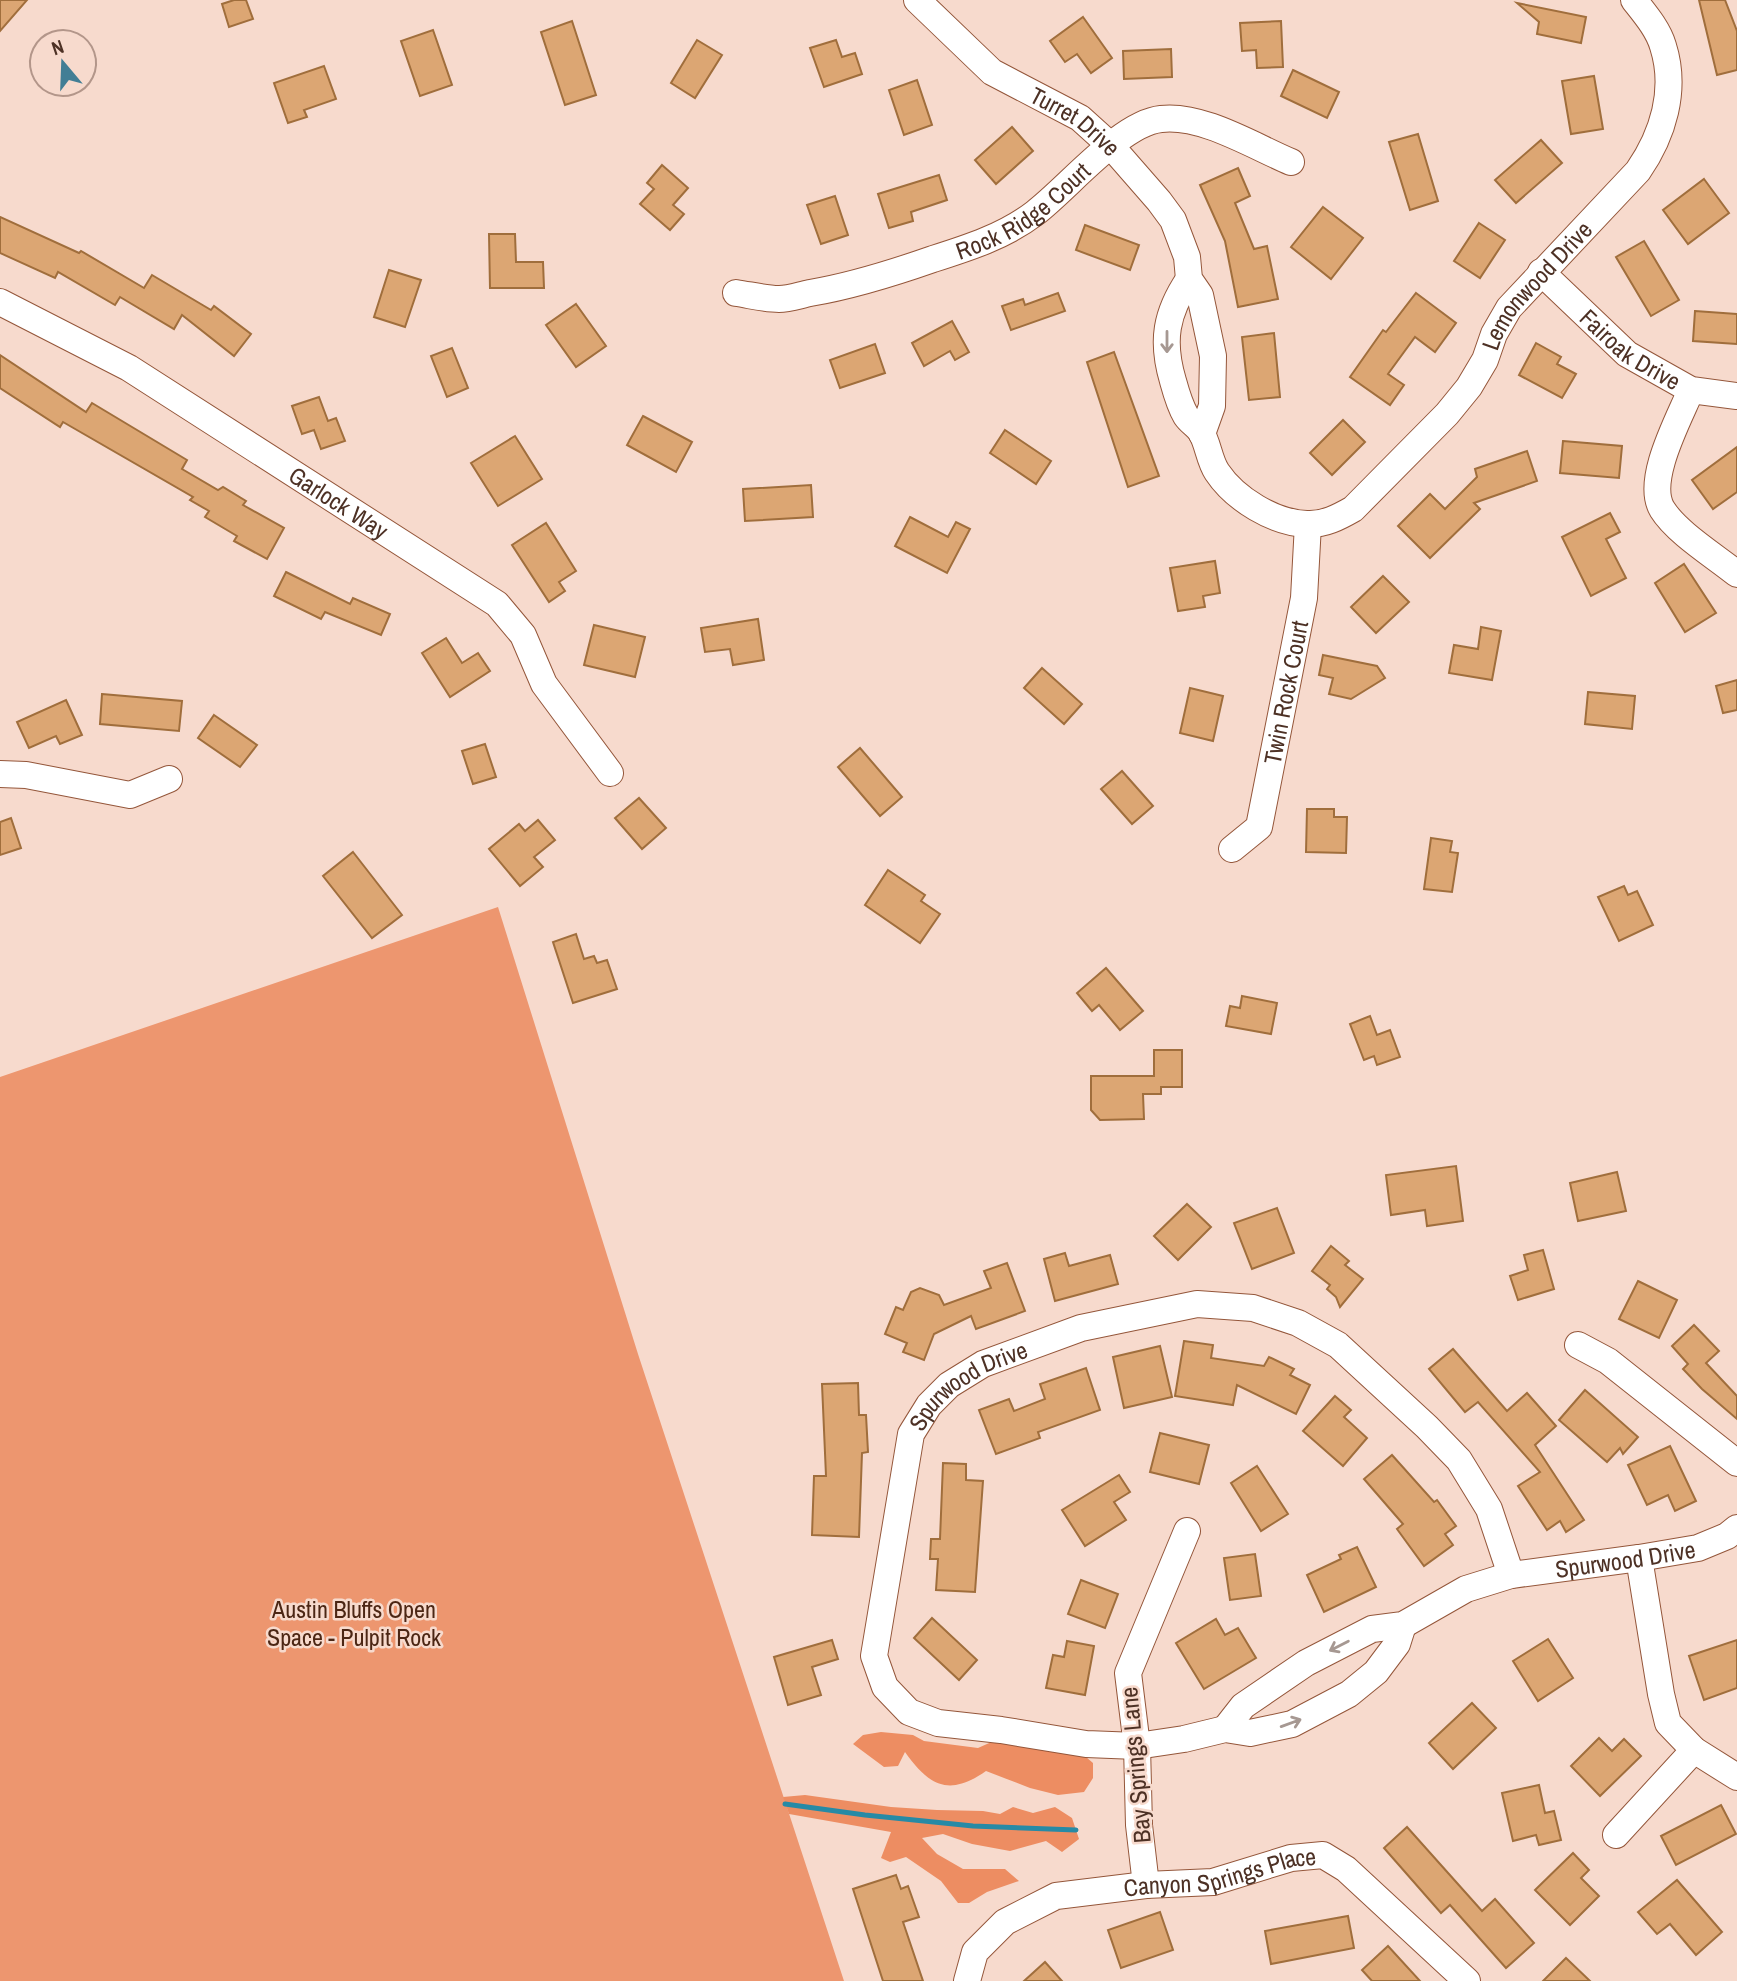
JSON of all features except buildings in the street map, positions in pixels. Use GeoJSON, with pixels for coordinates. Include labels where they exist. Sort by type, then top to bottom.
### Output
{"type":"FeatureCollection","features":[{"type":"Feature","properties":{"kind":"street","name":"Turret Drive"},"geometry":{"type":"LineString","coordinates":[[917,0],[992,72],[1071,112],[1111,146],[1173,220],[1187,257],[1189,279],[1200,295],[1213,356],[1212,406],[1202,434]]}},
{"type":"Feature","properties":{"kind":"street","name":"Lemonwood Drive"},"geometry":{"type":"LineString","coordinates":[[1308,524],[1335,519],[1353,509],[1447,414],[1469,387],[1485,360],[1494,334],[1509,308],[1637,171],[1652,151],[1668,103],[1668,76],[1663,45],[1649,19],[1634,0]]}},
{"type":"Feature","properties":{"kind":"street","name":"Rock Ridge Court"},"geometry":{"type":"LineString","coordinates":[[736,293],[779,299],[833,289],[890,274],[966,248],[1009,229],[1034,214],[1111,146],[1147,122],[1181,118],[1201,122],[1291,162]]}},
{"type":"Feature","properties":{"kind":"street","name":"Fairoak Drive"},"geometry":{"type":"LineString","coordinates":[[1541,272],[1627,354],[1691,390],[1737,396]]}},
{"type":"Feature","properties":{"kind":"street"},"geometry":{"type":"LineString","coordinates":[[1189,279],[1173,307],[1166,338],[1168,365],[1185,415],[1202,434],[1217,471],[1231,488],[1269,515],[1308,524]]}},
{"type":"Feature","properties":{"kind":"street","name":"Garlock Way"},"geometry":{"type":"LineString","coordinates":[[0,302],[129,368],[497,604],[523,635],[544,684],[610,773]]}},
{"type":"Feature","properties":{"kind":"street"},"geometry":{"type":"LineString","coordinates":[[1691,390],[1665,452],[1657,491],[1662,509],[1677,526],[1737,574]]}},
{"type":"Feature","properties":{"kind":"street","name":"Twin Rock Court"},"geometry":{"type":"LineString","coordinates":[[1232,849],[1259,827],[1304,598],[1308,524]]}},
{"type":"Feature","properties":{"kind":"street"},"geometry":{"type":"LineString","coordinates":[[0,774],[26,775],[130,795],[169,779]]}},
{"type":"Feature","properties":{"kind":"street","name":"Spurwood Drive"},"geometry":{"type":"LineString","coordinates":[[1403,1625],[1397,1644],[1376,1672],[1349,1694],[1292,1724],[1250,1733],[1225,1729],[1137,1746],[1086,1744],[938,1723],[909,1712],[885,1687],[874,1656],[911,1434],[929,1405],[949,1385],[984,1364],[1081,1328],[1197,1304],[1253,1308],[1298,1323],[1338,1345],[1459,1460],[1489,1509],[1510,1575]]}},
{"type":"Feature","properties":{"kind":"street"},"geometry":{"type":"LineString","coordinates":[[1578,1345],[1608,1361],[1737,1463]]}},
{"type":"Feature","properties":{"kind":"street","name":"Spurwood Drive"},"geometry":{"type":"LineString","coordinates":[[1225,1729],[1243,1706],[1306,1663],[1372,1629],[1403,1625],[1466,1589],[1510,1575],[1698,1548],[1727,1536],[1737,1528]]}},
{"type":"Feature","properties":{"kind":"street","name":"Bay Springs Lane"},"geometry":{"type":"LineString","coordinates":[[1146,1885],[1139,1825],[1137,1746],[1128,1673],[1187,1531]]}},
{"type":"Feature","properties":{"kind":"street"},"geometry":{"type":"LineString","coordinates":[[1639,1558],[1668,1723],[1694,1750],[1737,1777]]}},
{"type":"Feature","properties":{"kind":"street"},"geometry":{"type":"LineString","coordinates":[[1616,1835],[1694,1750]]}},
{"type":"Feature","properties":{"kind":"street","name":"Canyon Springs Place"},"geometry":{"type":"LineString","coordinates":[[967,1981],[975,1952],[1005,1922],[1056,1896],[1146,1885],[1213,1882],[1291,1858],[1323,1855],[1346,1869],[1467,1981]]}},
{"type":"Feature","properties":{"kind":"green space","name":"Austin Bluffs Open Space - Pulpit Rock"},"geometry":{"type":"Polygon","coordinates":[[[498,907],[638,1354],[844,1981],[0,1981],[0,1077],[498,907]]]}},
{"type":"Feature","properties":{"kind":"shaded area"},"geometry":{"type":"Polygon","coordinates":[[[881,1732],[913,1735],[924,1741],[978,1748],[996,1740],[1079,1751],[1093,1763],[1093,1778],[1084,1792],[1058,1795],[1030,1788],[986,1771],[961,1784],[941,1784],[923,1773],[905,1752],[898,1766],[884,1767],[853,1744],[863,1735],[881,1732]]]}},
{"type":"Feature","properties":{"kind":"shaded area"},"geometry":{"type":"Polygon","coordinates":[[[805,1795],[891,1807],[1000,1814],[1013,1807],[1033,1813],[1055,1807],[1072,1818],[1079,1839],[1062,1852],[1046,1841],[1010,1851],[972,1844],[943,1834],[922,1838],[937,1854],[963,1869],[1005,1869],[1019,1881],[987,1892],[969,1903],[958,1903],[941,1881],[906,1857],[890,1862],[881,1858],[891,1832],[789,1814],[783,1797],[805,1795]]]}},
{"type":"Feature","properties":{"kind":"waterway"},"geometry":{"type":"LineString","coordinates":[[785,1804],[973,1826],[1076,1830]]}}]}
